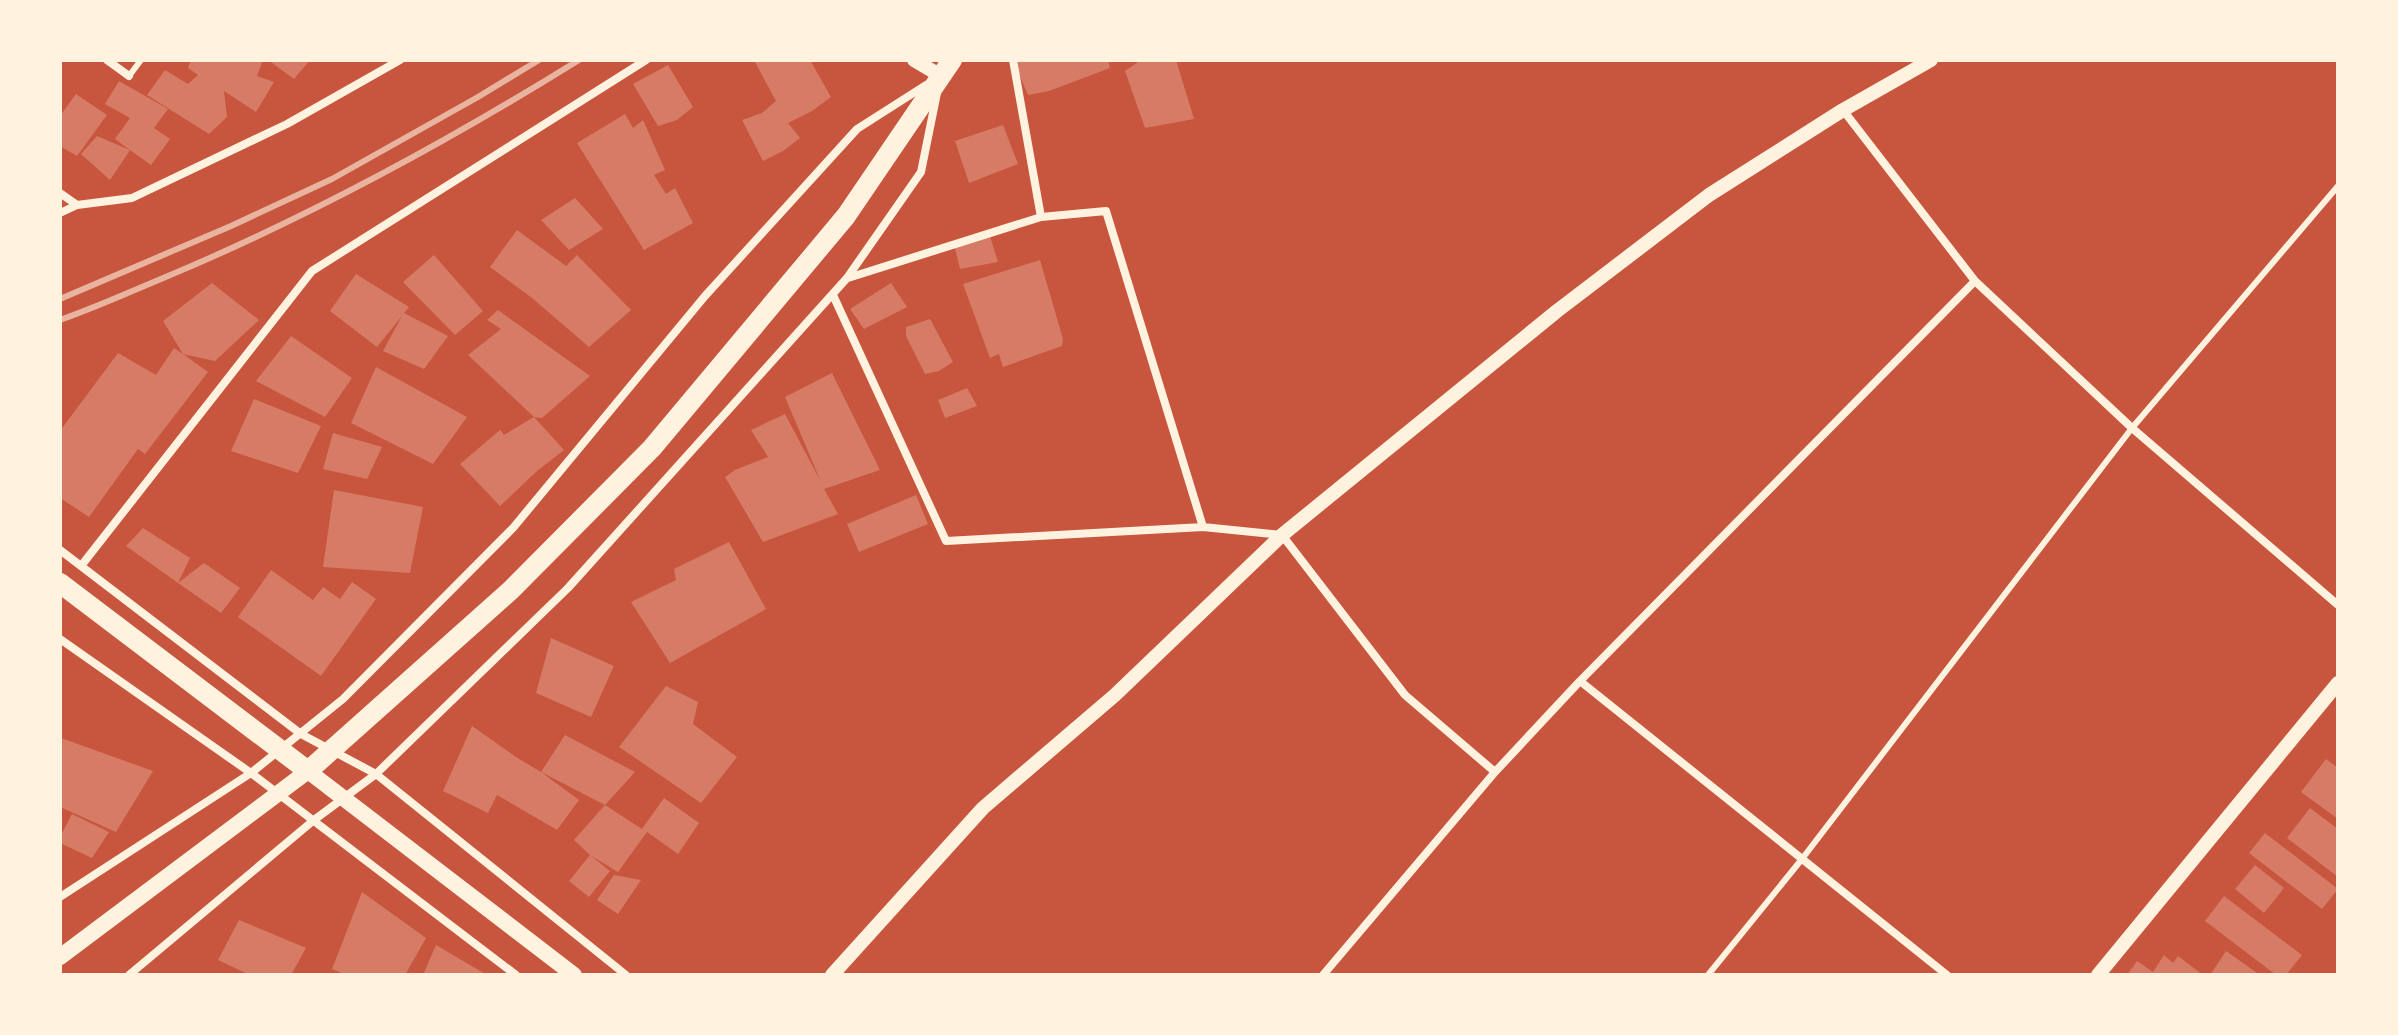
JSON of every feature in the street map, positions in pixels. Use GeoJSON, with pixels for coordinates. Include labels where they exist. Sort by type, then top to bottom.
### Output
{"type":"FeatureCollection","features":[{"type":"Feature","properties":{"kind":"main road"},"geometry":{"type":"LineString","coordinates":[[60,957],[308,771],[511,590],[652,448],[846,216],[946,68]]}},
{"type":"Feature","properties":{"kind":"main road"},"geometry":{"type":"LineString","coordinates":[[60,583],[574,975]]}},
{"type":"Feature","properties":{"kind":"street"},"geometry":{"type":"LineString","coordinates":[[107,60],[129,76]]}},
{"type":"Feature","properties":{"kind":"street"},"geometry":{"type":"LineString","coordinates":[[60,213],[77,205],[132,198],[287,124],[400,60]]}},
{"type":"Feature","properties":{"kind":"street"},"geometry":{"type":"LineString","coordinates":[[81,566],[312,271],[646,60]]}},
{"type":"Feature","properties":{"kind":"street"},"geometry":{"type":"LineString","coordinates":[[914,60],[946,68]]}},
{"type":"Feature","properties":{"kind":"street"},"geometry":{"type":"LineString","coordinates":[[1013,60],[1041,217]]}},
{"type":"Feature","properties":{"kind":"street"},"geometry":{"type":"LineString","coordinates":[[832,975],[983,808],[1115,695],[1282,535],[1557,311],[1709,195],[1843,110],[1931,60]]}},
{"type":"Feature","properties":{"kind":"street"},"geometry":{"type":"LineString","coordinates":[[129,975],[314,820],[376,774],[568,588],[833,295],[921,172],[946,68]]}},
{"type":"Feature","properties":{"kind":"street"},"geometry":{"type":"LineString","coordinates":[[60,897],[251,773],[343,699],[513,528],[705,296],[857,129],[946,68]]}},
{"type":"Feature","properties":{"kind":"street"},"geometry":{"type":"LineString","coordinates":[[1843,110],[1975,281],[2132,428],[2338,605]]}},
{"type":"Feature","properties":{"kind":"street"},"geometry":{"type":"LineString","coordinates":[[60,193],[77,205]]}},
{"type":"Feature","properties":{"kind":"street"},"geometry":{"type":"LineString","coordinates":[[847,278],[1041,217],[1106,211],[1203,527]]}},
{"type":"Feature","properties":{"kind":"street"},"geometry":{"type":"LineString","coordinates":[[1323,975],[1495,772],[1580,681],[1975,281]]}},
{"type":"Feature","properties":{"kind":"street"},"geometry":{"type":"LineString","coordinates":[[833,295],[946,541],[1203,527],[1282,535],[1405,695],[1495,772]]}},
{"type":"Feature","properties":{"kind":"street"},"geometry":{"type":"LineString","coordinates":[[60,550],[301,734],[376,774],[626,975]]}},
{"type":"Feature","properties":{"kind":"street"},"geometry":{"type":"LineString","coordinates":[[60,639],[251,773],[516,975]]}},
{"type":"Feature","properties":{"kind":"street"},"geometry":{"type":"LineString","coordinates":[[1580,681],[1947,975]]}},
{"type":"Feature","properties":{"kind":"street"},"geometry":{"type":"LineString","coordinates":[[2098,975],[2338,683]]}},
{"type":"Feature","properties":{"kind":"lane"},"geometry":{"type":"LineString","coordinates":[[129,76],[141,60]]}},
{"type":"Feature","properties":{"kind":"lane"},"geometry":{"type":"LineString","coordinates":[[1708,975],[1802,859],[2132,428],[2338,186]]}},
{"type":"Feature","properties":{"kind":"building"},"geometry":{"type":"Polygon","coordinates":[[[191,60],[257,60],[262,63],[257,76],[274,82],[256,112],[224,91],[227,117],[209,134],[147,95],[165,70],[188,84],[198,75],[211,84],[188,68],[191,60]]]}},
{"type":"Feature","properties":{"kind":"building"},"geometry":{"type":"Polygon","coordinates":[[[268,60],[310,60],[294,79],[268,60]]]}},
{"type":"Feature","properties":{"kind":"building"},"geometry":{"type":"Polygon","coordinates":[[[754,60],[810,60],[831,97],[788,123],[800,138],[763,161],[742,120],[762,113],[776,101],[754,60]]]}},
{"type":"Feature","properties":{"kind":"building"},"geometry":{"type":"Polygon","coordinates":[[[1013,60],[1108,60],[1110,68],[1049,91],[1028,95],[1013,60]]]}},
{"type":"Feature","properties":{"kind":"building"},"geometry":{"type":"Polygon","coordinates":[[[1141,60],[1176,60],[1194,119],[1145,128],[1125,71],[1141,60]]]}},
{"type":"Feature","properties":{"kind":"building"},"geometry":{"type":"Polygon","coordinates":[[[668,65],[693,107],[677,120],[658,126],[633,84],[668,65]]]}},
{"type":"Feature","properties":{"kind":"building"},"geometry":{"type":"Polygon","coordinates":[[[119,81],[168,109],[154,128],[170,139],[151,165],[115,139],[130,118],[105,104],[119,81]]]}},
{"type":"Feature","properties":{"kind":"building"},"geometry":{"type":"Polygon","coordinates":[[[76,94],[107,115],[77,156],[60,146],[60,116],[76,94]]]}},
{"type":"Feature","properties":{"kind":"building"},"geometry":{"type":"Polygon","coordinates":[[[625,114],[633,128],[643,120],[665,170],[654,175],[666,194],[675,188],[693,223],[644,250],[577,143],[625,114]]]}},
{"type":"Feature","properties":{"kind":"building"},"geometry":{"type":"Polygon","coordinates":[[[1003,125],[1018,164],[969,183],[955,141],[1003,125]]]}},
{"type":"Feature","properties":{"kind":"building"},"geometry":{"type":"Polygon","coordinates":[[[97,136],[130,150],[110,180],[81,154],[97,136]]]}},
{"type":"Feature","properties":{"kind":"building"},"geometry":{"type":"Polygon","coordinates":[[[575,198],[603,229],[569,250],[541,220],[575,198]]]}},
{"type":"Feature","properties":{"kind":"building"},"geometry":{"type":"Polygon","coordinates":[[[517,230],[566,266],[577,255],[631,310],[589,347],[490,267],[517,230]]]}},
{"type":"Feature","properties":{"kind":"building"},"geometry":{"type":"Polygon","coordinates":[[[989,233],[998,262],[960,269],[954,244],[989,233]]]}},
{"type":"Feature","properties":{"kind":"building"},"geometry":{"type":"Polygon","coordinates":[[[434,255],[483,311],[455,335],[403,282],[434,255]]]}},
{"type":"Feature","properties":{"kind":"building"},"geometry":{"type":"Polygon","coordinates":[[[1040,260],[1063,339],[1062,346],[1003,367],[999,354],[990,358],[963,284],[1040,260]]]}},
{"type":"Feature","properties":{"kind":"building"},"geometry":{"type":"Polygon","coordinates":[[[356,274],[409,307],[404,313],[448,336],[424,369],[383,351],[402,316],[377,347],[330,311],[356,274]]]}},
{"type":"Feature","properties":{"kind":"building"},"geometry":{"type":"Polygon","coordinates":[[[212,283],[259,320],[215,361],[183,354],[163,321],[212,283]]]}},
{"type":"Feature","properties":{"kind":"building"},"geometry":{"type":"Polygon","coordinates":[[[891,283],[907,307],[864,329],[850,309],[891,283]]]}},
{"type":"Feature","properties":{"kind":"building"},"geometry":{"type":"Polygon","coordinates":[[[498,310],[590,376],[542,418],[534,417],[468,355],[501,329],[487,320],[498,310]]]}},
{"type":"Feature","properties":{"kind":"building"},"geometry":{"type":"Polygon","coordinates":[[[930,319],[953,362],[939,371],[925,374],[906,336],[906,327],[930,319]]]}},
{"type":"Feature","properties":{"kind":"building"},"geometry":{"type":"Polygon","coordinates":[[[291,336],[352,378],[325,417],[256,381],[291,336]]]}},
{"type":"Feature","properties":{"kind":"building"},"geometry":{"type":"Polygon","coordinates":[[[174,348],[208,372],[145,454],[138,449],[89,517],[60,498],[60,431],[118,353],[156,375],[174,348]]]}},
{"type":"Feature","properties":{"kind":"building"},"geometry":{"type":"Polygon","coordinates":[[[376,367],[467,417],[433,464],[351,423],[376,367]]]}},
{"type":"Feature","properties":{"kind":"building"},"geometry":{"type":"Polygon","coordinates":[[[832,373],[880,470],[824,489],[838,514],[763,542],[725,477],[768,457],[751,430],[785,414],[821,482],[785,397],[832,373]]]}},
{"type":"Feature","properties":{"kind":"building"},"geometry":{"type":"Polygon","coordinates":[[[967,388],[977,406],[945,418],[938,400],[967,388]]]}},
{"type":"Feature","properties":{"kind":"building"},"geometry":{"type":"Polygon","coordinates":[[[254,399],[321,426],[298,473],[231,451],[254,399]]]}},
{"type":"Feature","properties":{"kind":"building"},"geometry":{"type":"Polygon","coordinates":[[[534,417],[564,450],[500,506],[460,464],[500,430],[504,435],[534,417]]]}},
{"type":"Feature","properties":{"kind":"building"},"geometry":{"type":"Polygon","coordinates":[[[333,433],[382,447],[367,479],[323,469],[333,433]]]}},
{"type":"Feature","properties":{"kind":"building"},"geometry":{"type":"Polygon","coordinates":[[[334,490],[423,507],[410,573],[323,567],[334,490]]]}},
{"type":"Feature","properties":{"kind":"building"},"geometry":{"type":"Polygon","coordinates":[[[916,495],[928,524],[859,552],[847,524],[916,495]]]}},
{"type":"Feature","properties":{"kind":"building"},"geometry":{"type":"Polygon","coordinates":[[[143,528],[190,558],[178,583],[126,546],[143,528]]]}},
{"type":"Feature","properties":{"kind":"building"},"geometry":{"type":"Polygon","coordinates":[[[729,542],[766,609],[670,663],[631,602],[676,580],[674,569],[729,542]]]}},
{"type":"Feature","properties":{"kind":"building"},"geometry":{"type":"Polygon","coordinates":[[[204,563],[240,588],[221,613],[178,583],[204,563]]]}},
{"type":"Feature","properties":{"kind":"building"},"geometry":{"type":"Polygon","coordinates":[[[271,570],[313,600],[323,587],[340,599],[352,582],[376,599],[321,676],[238,617],[271,570]]]}},
{"type":"Feature","properties":{"kind":"building"},"geometry":{"type":"Polygon","coordinates":[[[551,638],[614,666],[591,717],[536,693],[551,638]]]}},
{"type":"Feature","properties":{"kind":"building"},"geometry":{"type":"Polygon","coordinates":[[[666,686],[698,702],[693,724],[737,757],[701,803],[619,747],[666,686]]]}},
{"type":"Feature","properties":{"kind":"building"},"geometry":{"type":"Polygon","coordinates":[[[472,726],[579,800],[557,830],[497,795],[488,813],[443,791],[472,726]]]}},
{"type":"Feature","properties":{"kind":"building"},"geometry":{"type":"Polygon","coordinates":[[[565,735],[635,772],[605,805],[541,772],[565,735]]]}},
{"type":"Feature","properties":{"kind":"building"},"geometry":{"type":"Polygon","coordinates":[[[61,738],[153,771],[116,832],[60,807],[61,738]]]}},
{"type":"Feature","properties":{"kind":"building"},"geometry":{"type":"Polygon","coordinates":[[[2326,759],[2338,768],[2338,819],[2301,792],[2326,759]]]}},
{"type":"Feature","properties":{"kind":"building"},"geometry":{"type":"Polygon","coordinates":[[[664,798],[699,823],[678,854],[647,832],[618,872],[590,855],[574,840],[605,805],[642,829],[664,798]]]}},
{"type":"Feature","properties":{"kind":"building"},"geometry":{"type":"Polygon","coordinates":[[[2310,808],[2338,829],[2338,877],[2287,838],[2310,808]]]}},
{"type":"Feature","properties":{"kind":"building"},"geometry":{"type":"Polygon","coordinates":[[[72,814],[109,832],[92,858],[60,843],[72,814]]]}},
{"type":"Feature","properties":{"kind":"building"},"geometry":{"type":"Polygon","coordinates":[[[2265,833],[2338,889],[2322,909],[2249,853],[2265,833]]]}},
{"type":"Feature","properties":{"kind":"building"},"geometry":{"type":"Polygon","coordinates":[[[590,855],[610,871],[589,897],[569,881],[590,855]]]}},
{"type":"Feature","properties":{"kind":"building"},"geometry":{"type":"Polygon","coordinates":[[[2255,865],[2284,888],[2264,913],[2235,889],[2255,865]]]}},
{"type":"Feature","properties":{"kind":"building"},"geometry":{"type":"Polygon","coordinates":[[[614,875],[641,880],[618,914],[597,900],[614,875]]]}},
{"type":"Feature","properties":{"kind":"building"},"geometry":{"type":"Polygon","coordinates":[[[362,892],[426,938],[405,975],[346,975],[332,969],[362,892]]]}},
{"type":"Feature","properties":{"kind":"building"},"geometry":{"type":"Polygon","coordinates":[[[2224,896],[2302,955],[2286,975],[2276,975],[2205,921],[2224,896]]]}},
{"type":"Feature","properties":{"kind":"building"},"geometry":{"type":"Polygon","coordinates":[[[239,920],[306,948],[291,975],[250,975],[218,960],[239,920]]]}},
{"type":"Feature","properties":{"kind":"building"},"geometry":{"type":"Polygon","coordinates":[[[436,945],[487,975],[423,975],[436,945]]]}},
{"type":"Feature","properties":{"kind":"building"},"geometry":{"type":"Polygon","coordinates":[[[2226,951],[2260,975],[2210,975],[2226,951]]]}},
{"type":"Feature","properties":{"kind":"building"},"geometry":{"type":"Polygon","coordinates":[[[2164,955],[2173,963],[2178,956],[2203,975],[2127,975],[2137,961],[2153,972],[2164,955]]]}},
{"type":"Feature","properties":{"kind":"railway"},"geometry":{"type":"LineString","coordinates":[[60,299],[332,179],[539,60]]}},
{"type":"Feature","properties":{"kind":"railway"},"geometry":{"type":"LineString","coordinates":[[60,320],[221,253],[326,203],[429,149],[579,60]]}}]}
